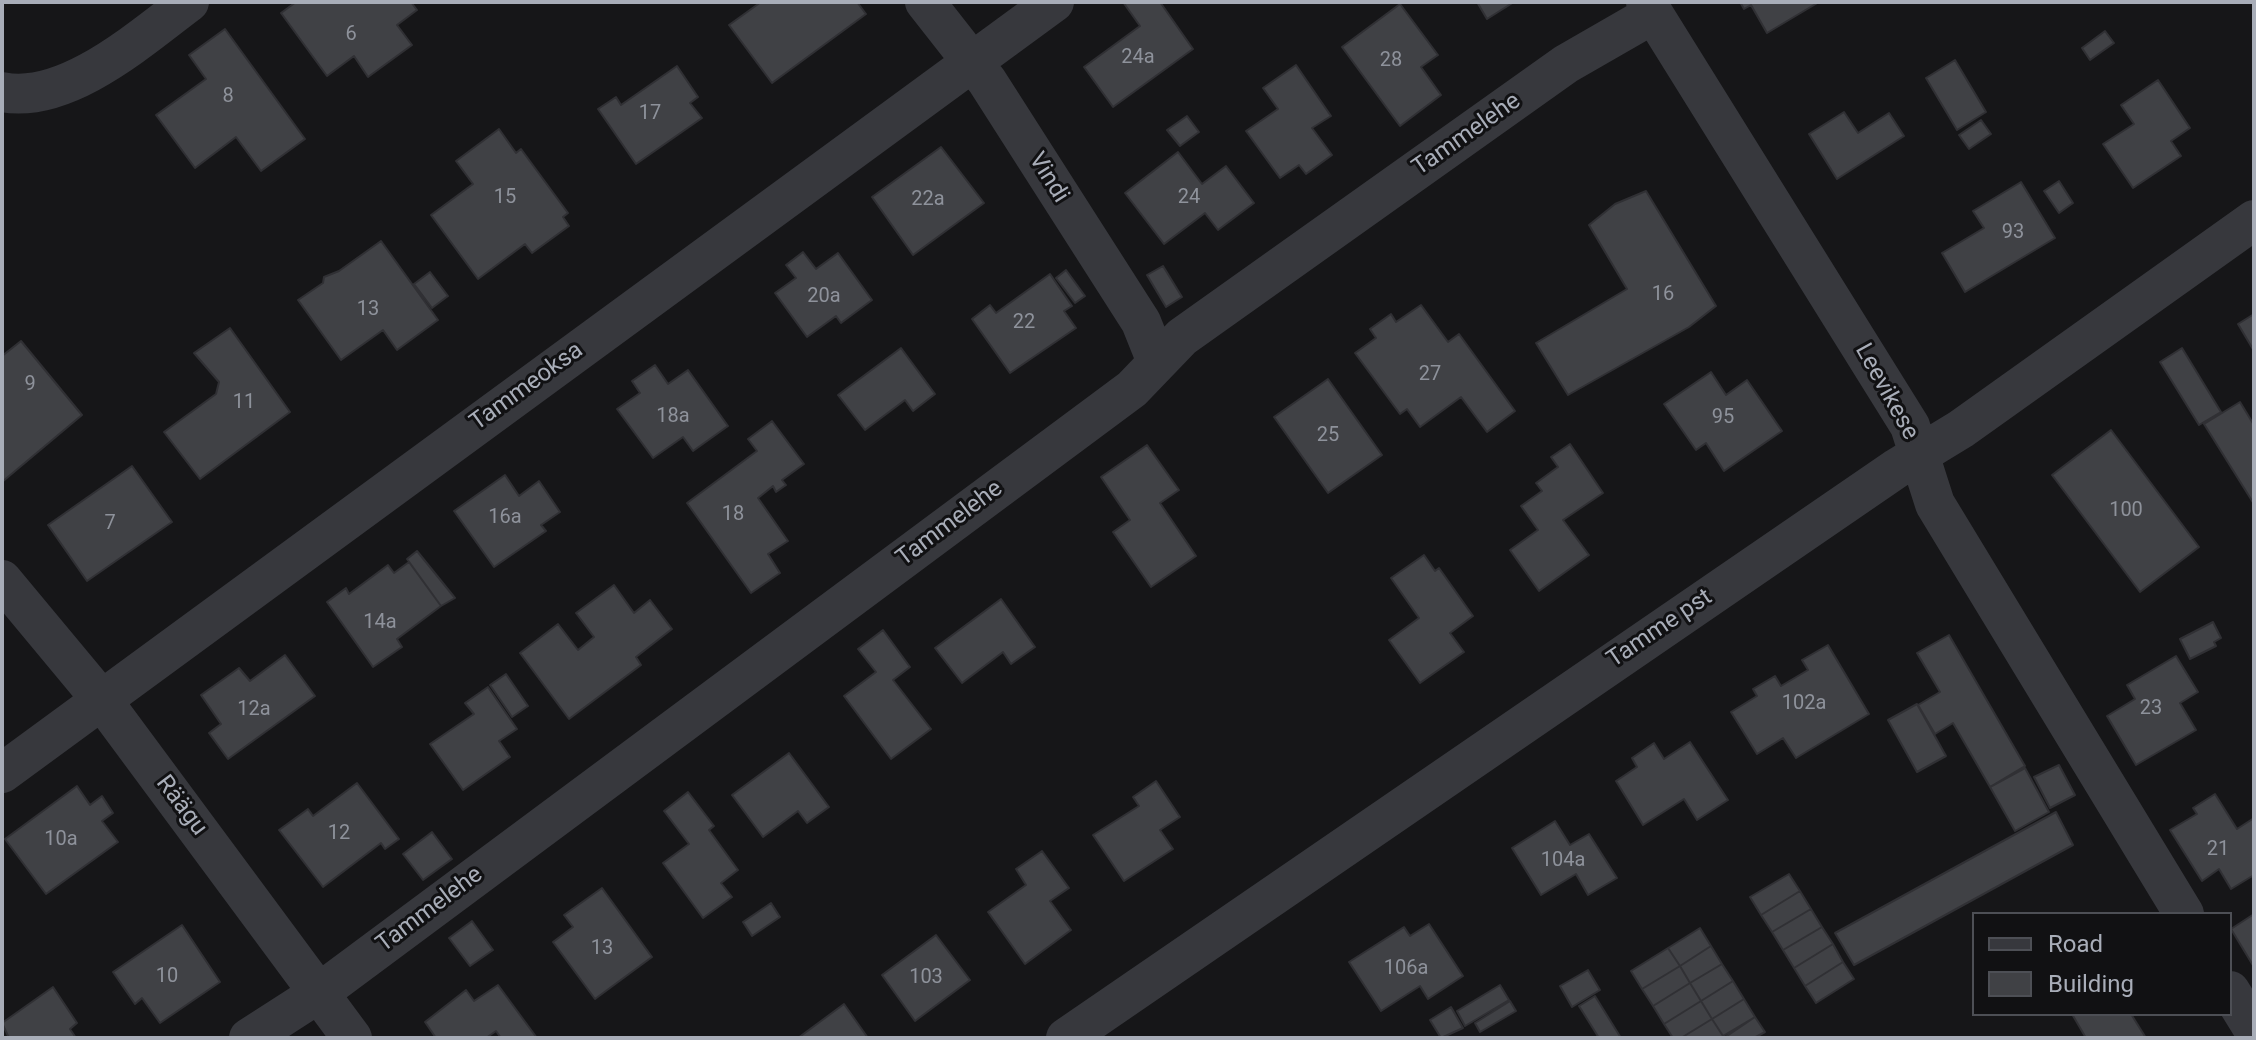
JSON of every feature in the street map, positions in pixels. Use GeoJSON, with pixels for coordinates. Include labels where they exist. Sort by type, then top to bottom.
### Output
{"type":"FeatureCollection","features":[{"type":"Feature","properties":{"kind":"street"},"geometry":{"type":"LineString","coordinates":[[2,92],[45,92],[70,82],[137,41],[189,2]]}},
{"type":"Feature","properties":{"kind":"street","name":"Vindi"},"geometry":{"type":"LineString","coordinates":[[925,2],[972,62],[1141,322],[1157,362]]}},
{"type":"Feature","properties":{"kind":"street","name":"Tammeoksa"},"geometry":{"type":"LineString","coordinates":[[2,773],[1054,2]]}},
{"type":"Feature","properties":{"kind":"street","name":"Tammelehe"},"geometry":{"type":"LineString","coordinates":[[249,1038],[319,993],[1132,389],[1182,337],[1649,8]]}},
{"type":"Feature","properties":{"kind":"street","name":"Leevikese"},"geometry":{"type":"LineString","coordinates":[[1649,8],[1910,426],[1935,504],[2183,912]]}},
{"type":"Feature","properties":{"kind":"street","name":"Tamme pst"},"geometry":{"type":"LineString","coordinates":[[1066,1038],[1919,454],[1961,429],[2254,220]]}},
{"type":"Feature","properties":{"kind":"street","name":"Räägu"},"geometry":{"type":"LineString","coordinates":[[2,580],[101,699],[352,1038]]}},
{"type":"Feature","properties":{"kind":"street"},"geometry":{"type":"LineString","coordinates":[[2232,994],[2254,1030]]}},
{"type":"Feature","properties":{"kind":"building"},"geometry":{"type":"Polygon","coordinates":[[[296,2],[411,2],[417,10],[397,25],[412,45],[368,77],[354,56],[327,76],[281,13],[296,2]]]}},
{"type":"Feature","properties":{"kind":"building"},"geometry":{"type":"Polygon","coordinates":[[[761,2],[857,2],[866,14],[772,83],[729,25],[761,2]]]}},
{"type":"Feature","properties":{"kind":"building"},"geometry":{"type":"Polygon","coordinates":[[[1123,2],[1160,2],[1193,49],[1113,107],[1084,67],[1140,26],[1123,2]]]}},
{"type":"Feature","properties":{"kind":"building"},"geometry":{"type":"Polygon","coordinates":[[[1477,2],[1514,2],[1487,19],[1477,2]]]}},
{"type":"Feature","properties":{"kind":"building"},"geometry":{"type":"Polygon","coordinates":[[[1740,2],[1819,2],[1767,33],[1751,5],[1744,9],[1740,2]]]}},
{"type":"Feature","properties":{"kind":"building"},"geometry":{"type":"Polygon","coordinates":[[[1400,4],[1438,55],[1421,67],[1441,95],[1400,126],[1342,47],[1400,4]]]}},
{"type":"Feature","properties":{"kind":"building"},"geometry":{"type":"Polygon","coordinates":[[[225,29],[305,139],[261,171],[236,137],[195,168],[156,115],[206,79],[189,55],[225,29]]]}},
{"type":"Feature","properties":{"kind":"building"},"geometry":{"type":"Polygon","coordinates":[[[2105,31],[2114,43],[2090,60],[2082,48],[2105,31]]]}},
{"type":"Feature","properties":{"kind":"building"},"geometry":{"type":"Polygon","coordinates":[[[1955,60],[1986,112],[1957,130],[1926,78],[1955,60]]]}},
{"type":"Feature","properties":{"kind":"building"},"geometry":{"type":"Polygon","coordinates":[[[1296,65],[1331,116],[1312,128],[1332,155],[1306,174],[1299,165],[1280,178],[1246,131],[1278,109],[1263,88],[1296,65]]]}},
{"type":"Feature","properties":{"kind":"building"},"geometry":{"type":"Polygon","coordinates":[[[677,66],[698,97],[690,103],[702,118],[636,164],[598,109],[616,97],[621,105],[677,66]]]}},
{"type":"Feature","properties":{"kind":"building"},"geometry":{"type":"Polygon","coordinates":[[[2158,80],[2190,128],[2171,141],[2181,156],[2133,188],[2103,144],[2134,124],[2121,105],[2158,80]]]}},
{"type":"Feature","properties":{"kind":"building"},"geometry":{"type":"Polygon","coordinates":[[[1844,112],[1858,133],[1889,113],[1904,136],[1837,179],[1809,134],[1844,112]]]}},
{"type":"Feature","properties":{"kind":"building"},"geometry":{"type":"Polygon","coordinates":[[[1187,116],[1199,132],[1180,146],[1167,130],[1187,116]]]}},
{"type":"Feature","properties":{"kind":"building"},"geometry":{"type":"Polygon","coordinates":[[[1981,120],[1991,134],[1969,149],[1959,135],[1981,120]]]}},
{"type":"Feature","properties":{"kind":"building"},"geometry":{"type":"Polygon","coordinates":[[[499,129],[516,153],[521,149],[568,213],[563,217],[569,226],[532,253],[525,244],[478,279],[431,215],[473,184],[456,161],[499,129]]]}},
{"type":"Feature","properties":{"kind":"building"},"geometry":{"type":"Polygon","coordinates":[[[941,147],[984,203],[913,255],[872,197],[941,147]]]}},
{"type":"Feature","properties":{"kind":"building"},"geometry":{"type":"Polygon","coordinates":[[[1178,152],[1202,184],[1226,166],[1254,203],[1218,230],[1205,213],[1164,244],[1125,193],[1178,152]]]}},
{"type":"Feature","properties":{"kind":"building"},"geometry":{"type":"Polygon","coordinates":[[[2059,181],[2073,203],[2059,213],[2044,191],[2059,181]]]}},
{"type":"Feature","properties":{"kind":"building"},"geometry":{"type":"Polygon","coordinates":[[[2021,182],[2055,238],[1965,292],[1942,253],[1984,228],[1973,211],[2021,182]]]}},
{"type":"Feature","properties":{"kind":"building"},"geometry":{"type":"Polygon","coordinates":[[[1646,191],[1716,306],[1689,327],[1568,395],[1536,343],[1627,289],[1589,225],[1615,204],[1646,191]]]}},
{"type":"Feature","properties":{"kind":"building"},"geometry":{"type":"Polygon","coordinates":[[[381,241],[438,320],[397,350],[383,330],[341,360],[298,300],[323,283],[324,277],[339,271],[381,241]]]}},
{"type":"Feature","properties":{"kind":"building"},"geometry":{"type":"Polygon","coordinates":[[[803,252],[816,269],[838,253],[872,300],[841,323],[836,316],[807,337],[775,293],[796,278],[786,265],[803,252]]]}},
{"type":"Feature","properties":{"kind":"building"},"geometry":{"type":"Polygon","coordinates":[[[1163,266],[1182,297],[1166,307],[1147,275],[1163,266]]]}},
{"type":"Feature","properties":{"kind":"building"},"geometry":{"type":"Polygon","coordinates":[[[1066,270],[1085,296],[1075,303],[1056,278],[1066,270]]]}},
{"type":"Feature","properties":{"kind":"building"},"geometry":{"type":"Polygon","coordinates":[[[430,272],[448,296],[432,308],[414,284],[430,272]]]}},
{"type":"Feature","properties":{"kind":"building"},"geometry":{"type":"Polygon","coordinates":[[[1050,274],[1072,306],[1064,311],[1076,328],[1010,373],[972,319],[990,305],[996,313],[1050,274]]]}},
{"type":"Feature","properties":{"kind":"building"},"geometry":{"type":"Polygon","coordinates":[[[1421,305],[1448,342],[1459,334],[1515,411],[1487,432],[1461,397],[1420,427],[1407,409],[1400,414],[1355,353],[1376,338],[1370,329],[1391,314],[1396,322],[1421,305]]]}},
{"type":"Feature","properties":{"kind":"building"},"geometry":{"type":"Polygon","coordinates":[[[2254,314],[2254,351],[2238,324],[2254,314]]]}},
{"type":"Feature","properties":{"kind":"building"},"geometry":{"type":"Polygon","coordinates":[[[230,328],[290,412],[200,479],[164,432],[216,394],[219,382],[194,353],[230,328]]]}},
{"type":"Feature","properties":{"kind":"building"},"geometry":{"type":"Polygon","coordinates":[[[21,341],[82,415],[2,482],[2,356],[21,341]]]}},
{"type":"Feature","properties":{"kind":"building"},"geometry":{"type":"Polygon","coordinates":[[[901,348],[935,394],[913,411],[905,400],[865,430],[838,395],[901,348]]]}},
{"type":"Feature","properties":{"kind":"building"},"geometry":{"type":"Polygon","coordinates":[[[2182,348],[2221,412],[2199,425],[2160,362],[2182,348]]]}},
{"type":"Feature","properties":{"kind":"building"},"geometry":{"type":"Polygon","coordinates":[[[655,365],[668,384],[688,370],[728,426],[693,451],[683,437],[653,458],[617,409],[640,393],[632,381],[655,365]]]}},
{"type":"Feature","properties":{"kind":"building"},"geometry":{"type":"Polygon","coordinates":[[[1711,372],[1726,395],[1747,380],[1782,431],[1724,471],[1706,443],[1696,450],[1664,404],[1711,372]]]}},
{"type":"Feature","properties":{"kind":"building"},"geometry":{"type":"Polygon","coordinates":[[[1328,379],[1382,455],[1328,493],[1274,417],[1328,379]]]}},
{"type":"Feature","properties":{"kind":"building"},"geometry":{"type":"Polygon","coordinates":[[[2240,402],[2254,425],[2254,504],[2204,424],[2240,402]]]}},
{"type":"Feature","properties":{"kind":"building"},"geometry":{"type":"Polygon","coordinates":[[[772,421],[804,464],[782,480],[786,485],[776,492],[773,486],[758,498],[788,541],[768,554],[780,573],[751,593],[687,503],[757,451],[748,439],[772,421]]]}},
{"type":"Feature","properties":{"kind":"building"},"geometry":{"type":"Polygon","coordinates":[[[2111,430],[2199,547],[2140,592],[2052,475],[2111,430]]]}},
{"type":"Feature","properties":{"kind":"building"},"geometry":{"type":"Polygon","coordinates":[[[1570,444],[1603,493],[1563,520],[1589,555],[1539,591],[1510,550],[1538,530],[1521,506],[1542,491],[1536,483],[1558,467],[1551,457],[1570,444]]]}},
{"type":"Feature","properties":{"kind":"building"},"geometry":{"type":"Polygon","coordinates":[[[1147,445],[1179,490],[1160,503],[1196,556],[1151,587],[1113,532],[1130,520],[1101,477],[1147,445]]]}},
{"type":"Feature","properties":{"kind":"building"},"geometry":{"type":"Polygon","coordinates":[[[132,466],[172,522],[87,581],[48,525],[132,466]]]}},
{"type":"Feature","properties":{"kind":"building"},"geometry":{"type":"Polygon","coordinates":[[[505,475],[519,496],[539,481],[560,512],[541,525],[546,531],[494,567],[454,511],[505,475]]]}},
{"type":"Feature","properties":{"kind":"building"},"geometry":{"type":"Polygon","coordinates":[[[417,551],[455,598],[441,606],[407,559],[417,551]]]}},
{"type":"Feature","properties":{"kind":"building"},"geometry":{"type":"Polygon","coordinates":[[[1424,555],[1435,571],[1439,568],[1473,616],[1450,633],[1464,652],[1420,683],[1389,640],[1419,618],[1391,578],[1424,555]]]}},
{"type":"Feature","properties":{"kind":"building"},"geometry":{"type":"Polygon","coordinates":[[[409,562],[441,606],[397,639],[402,647],[373,667],[327,602],[346,588],[349,594],[388,565],[394,573],[409,562]]]}},
{"type":"Feature","properties":{"kind":"building"},"geometry":{"type":"Polygon","coordinates":[[[614,585],[634,613],[650,600],[672,629],[636,657],[641,665],[569,719],[520,653],[558,624],[578,650],[594,637],[576,613],[614,585]]]}},
{"type":"Feature","properties":{"kind":"building"},"geometry":{"type":"Polygon","coordinates":[[[1001,599],[1035,647],[1011,664],[1003,652],[962,683],[935,648],[1001,599]]]}},
{"type":"Feature","properties":{"kind":"building"},"geometry":{"type":"Polygon","coordinates":[[[2213,622],[2221,638],[2214,642],[2216,646],[2190,659],[2180,639],[2213,622]]]}},
{"type":"Feature","properties":{"kind":"building"},"geometry":{"type":"Polygon","coordinates":[[[883,630],[910,667],[893,680],[931,729],[891,759],[844,696],[876,672],[858,649],[883,630]]]}},
{"type":"Feature","properties":{"kind":"building"},"geometry":{"type":"Polygon","coordinates":[[[1949,635],[2025,766],[1990,787],[1953,723],[1935,734],[1918,705],[1940,692],[1917,653],[1949,635]]]}},
{"type":"Feature","properties":{"kind":"building"},"geometry":{"type":"Polygon","coordinates":[[[1828,645],[1869,714],[1796,758],[1783,738],[1757,754],[1731,712],[1757,696],[1753,689],[1775,676],[1781,686],[1808,670],[1802,660],[1828,645]]]}},
{"type":"Feature","properties":{"kind":"building"},"geometry":{"type":"Polygon","coordinates":[[[285,655],[315,696],[228,759],[209,733],[221,724],[201,695],[239,668],[250,681],[285,655]]]}},
{"type":"Feature","properties":{"kind":"building"},"geometry":{"type":"Polygon","coordinates":[[[2176,656],[2198,692],[2180,703],[2196,730],[2136,765],[2107,716],[2135,699],[2127,685],[2176,656]]]}},
{"type":"Feature","properties":{"kind":"building"},"geometry":{"type":"Polygon","coordinates":[[[506,674],[528,706],[512,717],[490,685],[506,674]]]}},
{"type":"Feature","properties":{"kind":"building"},"geometry":{"type":"Polygon","coordinates":[[[488,687],[517,729],[499,741],[510,757],[463,790],[430,744],[474,714],[465,703],[488,687]]]}},
{"type":"Feature","properties":{"kind":"building"},"geometry":{"type":"Polygon","coordinates":[[[1917,704],[1946,756],[1917,772],[1888,720],[1917,704]]]}},
{"type":"Feature","properties":{"kind":"building"},"geometry":{"type":"Polygon","coordinates":[[[1690,742],[1728,800],[1697,820],[1684,799],[1643,825],[1616,781],[1637,767],[1632,758],[1654,743],[1664,759],[1690,742]]]}},
{"type":"Feature","properties":{"kind":"building"},"geometry":{"type":"Polygon","coordinates":[[[789,753],[829,807],[807,823],[798,811],[763,837],[732,795],[789,753]]]}},
{"type":"Feature","properties":{"kind":"building"},"geometry":{"type":"Polygon","coordinates":[[[2059,765],[2075,795],[2050,808],[2034,777],[2059,765]]]}},
{"type":"Feature","properties":{"kind":"building"},"geometry":{"type":"Polygon","coordinates":[[[2025,768],[2049,812],[2015,831],[1990,787],[2025,768]]]}},
{"type":"Feature","properties":{"kind":"building"},"geometry":{"type":"Polygon","coordinates":[[[1156,781],[1180,817],[1160,830],[1173,849],[1124,881],[1093,835],[1139,806],[1133,797],[1156,781]]]}},
{"type":"Feature","properties":{"kind":"building"},"geometry":{"type":"Polygon","coordinates":[[[357,783],[399,839],[385,849],[381,843],[323,887],[279,830],[308,809],[313,816],[357,783]]]}},
{"type":"Feature","properties":{"kind":"building"},"geometry":{"type":"Polygon","coordinates":[[[77,786],[90,805],[102,796],[113,813],[102,821],[118,842],[46,894],[5,839],[77,786]]]}},
{"type":"Feature","properties":{"kind":"building"},"geometry":{"type":"Polygon","coordinates":[[[688,792],[714,826],[709,830],[738,870],[721,883],[732,897],[703,918],[663,863],[689,844],[664,811],[688,792]]]}},
{"type":"Feature","properties":{"kind":"building"},"geometry":{"type":"Polygon","coordinates":[[[2215,794],[2237,829],[2254,818],[2254,875],[2231,889],[2219,869],[2202,881],[2170,830],[2197,814],[2193,808],[2215,794]]]}},
{"type":"Feature","properties":{"kind":"building"},"geometry":{"type":"Polygon","coordinates":[[[2056,812],[2073,845],[1854,965],[1835,933],[2056,812]]]}},
{"type":"Feature","properties":{"kind":"building"},"geometry":{"type":"Polygon","coordinates":[[[1555,821],[1570,845],[1589,834],[1617,878],[1588,895],[1576,874],[1541,895],[1512,848],[1555,821]]]}},
{"type":"Feature","properties":{"kind":"building"},"geometry":{"type":"Polygon","coordinates":[[[432,832],[452,859],[423,880],[403,854],[432,832]]]}},
{"type":"Feature","properties":{"kind":"building"},"geometry":{"type":"Polygon","coordinates":[[[1042,851],[1069,888],[1050,901],[1071,930],[1025,964],[988,912],[1026,885],[1016,869],[1042,851]]]}},
{"type":"Feature","properties":{"kind":"building"},"geometry":{"type":"Polygon","coordinates":[[[1789,874],[1800,891],[1761,915],[1750,897],[1789,874]]]}},
{"type":"Feature","properties":{"kind":"building"},"geometry":{"type":"Polygon","coordinates":[[[602,888],[652,957],[595,999],[553,942],[573,927],[564,915],[602,888]]]}},
{"type":"Feature","properties":{"kind":"building"},"geometry":{"type":"Polygon","coordinates":[[[1800,891],[1811,909],[1772,932],[1761,915],[1800,891]]]}},
{"type":"Feature","properties":{"kind":"building"},"geometry":{"type":"Polygon","coordinates":[[[771,903],[780,917],[752,936],[743,922],[771,903]]]}},
{"type":"Feature","properties":{"kind":"building"},"geometry":{"type":"Polygon","coordinates":[[[1811,909],[1822,927],[1783,950],[1772,932],[1811,909]]]}},
{"type":"Feature","properties":{"kind":"building"},"geometry":{"type":"Polygon","coordinates":[[[2254,914],[2254,967],[2232,931],[2254,914]]]}},
{"type":"Feature","properties":{"kind":"building"},"geometry":{"type":"Polygon","coordinates":[[[472,921],[493,950],[470,966],[449,938],[472,921]]]}},
{"type":"Feature","properties":{"kind":"building"},"geometry":{"type":"Polygon","coordinates":[[[1429,924],[1463,976],[1428,999],[1420,986],[1381,1011],[1349,962],[1404,927],[1410,936],[1429,924]]]}},
{"type":"Feature","properties":{"kind":"building"},"geometry":{"type":"Polygon","coordinates":[[[182,925],[220,982],[160,1023],[142,998],[135,1004],[113,972],[182,925]]]}},
{"type":"Feature","properties":{"kind":"building"},"geometry":{"type":"Polygon","coordinates":[[[1822,927],[1833,944],[1794,968],[1783,950],[1822,927]]]}},
{"type":"Feature","properties":{"kind":"building"},"geometry":{"type":"Polygon","coordinates":[[[1700,928],[1711,946],[1680,966],[1668,948],[1700,928]]]}},
{"type":"Feature","properties":{"kind":"building"},"geometry":{"type":"Polygon","coordinates":[[[936,935],[970,980],[915,1021],[882,975],[936,935]]]}},
{"type":"Feature","properties":{"kind":"building"},"geometry":{"type":"Polygon","coordinates":[[[1833,944],[1843,962],[1805,986],[1794,968],[1833,944]]]}},
{"type":"Feature","properties":{"kind":"building"},"geometry":{"type":"Polygon","coordinates":[[[1711,946],[1722,964],[1690,983],[1680,966],[1711,946]]]}},
{"type":"Feature","properties":{"kind":"building"},"geometry":{"type":"Polygon","coordinates":[[[1668,948],[1680,966],[1642,989],[1631,971],[1668,948]]]}},
{"type":"Feature","properties":{"kind":"building"},"geometry":{"type":"Polygon","coordinates":[[[1843,962],[1854,979],[1816,1003],[1805,986],[1843,962]]]}},
{"type":"Feature","properties":{"kind":"building"},"geometry":{"type":"Polygon","coordinates":[[[1722,964],[1733,981],[1701,1001],[1690,983],[1722,964]]]}},
{"type":"Feature","properties":{"kind":"building"},"geometry":{"type":"Polygon","coordinates":[[[1680,966],[1690,983],[1653,1006],[1642,989],[1680,966]]]}},
{"type":"Feature","properties":{"kind":"building"},"geometry":{"type":"Polygon","coordinates":[[[1588,970],[1600,990],[1572,1007],[1560,986],[1588,970]]]}},
{"type":"Feature","properties":{"kind":"building"},"geometry":{"type":"Polygon","coordinates":[[[1733,981],[1744,999],[1712,1019],[1701,1001],[1733,981]]]}},
{"type":"Feature","properties":{"kind":"building"},"geometry":{"type":"Polygon","coordinates":[[[1690,983],[1701,1001],[1664,1024],[1653,1006],[1690,983]]]}},
{"type":"Feature","properties":{"kind":"building"},"geometry":{"type":"Polygon","coordinates":[[[498,985],[537,1038],[501,1038],[496,1031],[486,1038],[436,1038],[425,1022],[466,990],[474,1001],[498,985]]]}},
{"type":"Feature","properties":{"kind":"building"},"geometry":{"type":"Polygon","coordinates":[[[1500,985],[1509,1000],[1465,1026],[1457,1011],[1500,985]]]}},
{"type":"Feature","properties":{"kind":"building"},"geometry":{"type":"Polygon","coordinates":[[[53,987],[77,1023],[70,1029],[76,1038],[9,1038],[2,1023],[53,987]]]}},
{"type":"Feature","properties":{"kind":"building"},"geometry":{"type":"Polygon","coordinates":[[[1595,996],[1621,1038],[1599,1038],[1579,1006],[1595,996]]]}},
{"type":"Feature","properties":{"kind":"building"},"geometry":{"type":"Polygon","coordinates":[[[1744,999],[1755,1017],[1723,1036],[1712,1019],[1744,999]]]}},
{"type":"Feature","properties":{"kind":"building"},"geometry":{"type":"Polygon","coordinates":[[[1510,1001],[1516,1011],[1480,1032],[1475,1023],[1510,1001]]]}},
{"type":"Feature","properties":{"kind":"building"},"geometry":{"type":"Polygon","coordinates":[[[1701,1001],[1712,1019],[1681,1038],[1673,1038],[1664,1024],[1701,1001]]]}},
{"type":"Feature","properties":{"kind":"building"},"geometry":{"type":"Polygon","coordinates":[[[844,1004],[868,1038],[798,1038],[844,1004]]]}},
{"type":"Feature","properties":{"kind":"building"},"geometry":{"type":"Polygon","coordinates":[[[1451,1007],[1463,1028],[1441,1038],[1430,1020],[1451,1007]]]}},
{"type":"Feature","properties":{"kind":"building"},"geometry":{"type":"Polygon","coordinates":[[[2073,1016],[2132,1016],[2146,1038],[2086,1038],[2073,1016]]]}},
{"type":"Feature","properties":{"kind":"building"},"geometry":{"type":"Polygon","coordinates":[[[1755,1017],[1765,1032],[1754,1038],[1724,1038],[1755,1017]]]}},
{"type":"Feature","properties":{"kind":"building"},"geometry":{"type":"Polygon","coordinates":[[[1712,1019],[1723,1036],[1720,1038],[1681,1038],[1712,1019]]]}}]}
